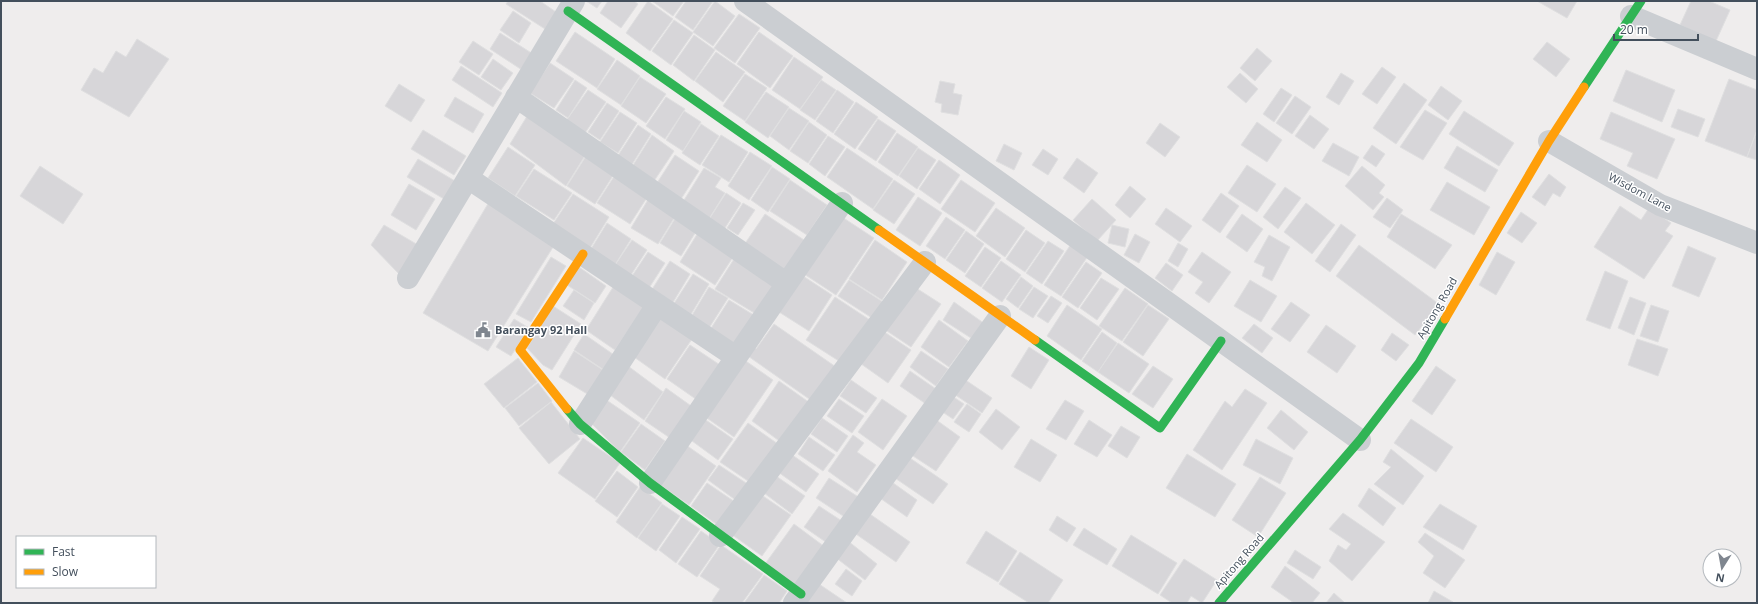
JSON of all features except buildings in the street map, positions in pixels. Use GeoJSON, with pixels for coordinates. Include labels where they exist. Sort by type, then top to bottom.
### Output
{"type":"FeatureCollection","features":[{"type":"Feature","properties":{"kind":"street"},"geometry":{"type":"LineString","coordinates":[[745,1],[1360,440]]}},
{"type":"Feature","properties":{"kind":"street"},"geometry":{"type":"LineString","coordinates":[[408,278],[571,6],[842,203],[1160,428],[1221,341]]}},
{"type":"Feature","properties":{"kind":"street"},"geometry":{"type":"LineString","coordinates":[[1636,9],[1757,69]]}},
{"type":"Feature","properties":{"kind":"street","name":"Apitong Road"},"geometry":{"type":"LineString","coordinates":[[1219,603],[1360,440],[1419,363],[1549,141],[1636,9]]}},
{"type":"Feature","properties":{"kind":"street"},"geometry":{"type":"LineString","coordinates":[[516,98],[786,283]]}},
{"type":"Feature","properties":{"kind":"street","name":"Wisdom Lane"},"geometry":{"type":"LineString","coordinates":[[1549,141],[1660,205],[1757,243]]}},
{"type":"Feature","properties":{"kind":"street"},"geometry":{"type":"LineString","coordinates":[[468,178],[736,357]]}},
{"type":"Feature","properties":{"kind":"street"},"geometry":{"type":"LineString","coordinates":[[650,483],[842,203]]}},
{"type":"Feature","properties":{"kind":"street"},"geometry":{"type":"LineString","coordinates":[[583,254],[520,350],[549,388],[580,424],[650,483],[720,536],[797,598],[1000,316]]}},
{"type":"Feature","properties":{"kind":"street"},"geometry":{"type":"LineString","coordinates":[[720,536],[925,262]]}},
{"type":"Feature","properties":{"kind":"street"},"geometry":{"type":"LineString","coordinates":[[580,424],[657,305]]}},
{"type":"Feature","properties":{"kind":"traffic: fast"},"geometry":{"type":"LineString","coordinates":[[1584,87],[1641,1]]}},
{"type":"Feature","properties":{"kind":"traffic: fast"},"geometry":{"type":"LineString","coordinates":[[568,11],[879,230]]}},
{"type":"Feature","properties":{"kind":"traffic: fast"},"geometry":{"type":"LineString","coordinates":[[1219,603],[1360,440],[1419,363],[1445,319]]}},
{"type":"Feature","properties":{"kind":"traffic: fast"},"geometry":{"type":"LineString","coordinates":[[1035,340],[1160,428],[1221,341]]}},
{"type":"Feature","properties":{"kind":"traffic: fast"},"geometry":{"type":"LineString","coordinates":[[567,409],[580,424],[650,483],[801,594]]}},
{"type":"Feature","properties":{"kind":"traffic: slow"},"geometry":{"type":"LineString","coordinates":[[1445,319],[1549,141],[1584,87]]}},
{"type":"Feature","properties":{"kind":"traffic: slow"},"geometry":{"type":"LineString","coordinates":[[879,230],[1035,340]]}},
{"type":"Feature","properties":{"kind":"traffic: slow"},"geometry":{"type":"LineString","coordinates":[[567,409],[520,350],[583,254]]}},
{"type":"Feature","properties":{"kind":"place","name":"Barangay 92 Hall"},"geometry":{"type":"Point","coordinates":[483,330]}}]}
